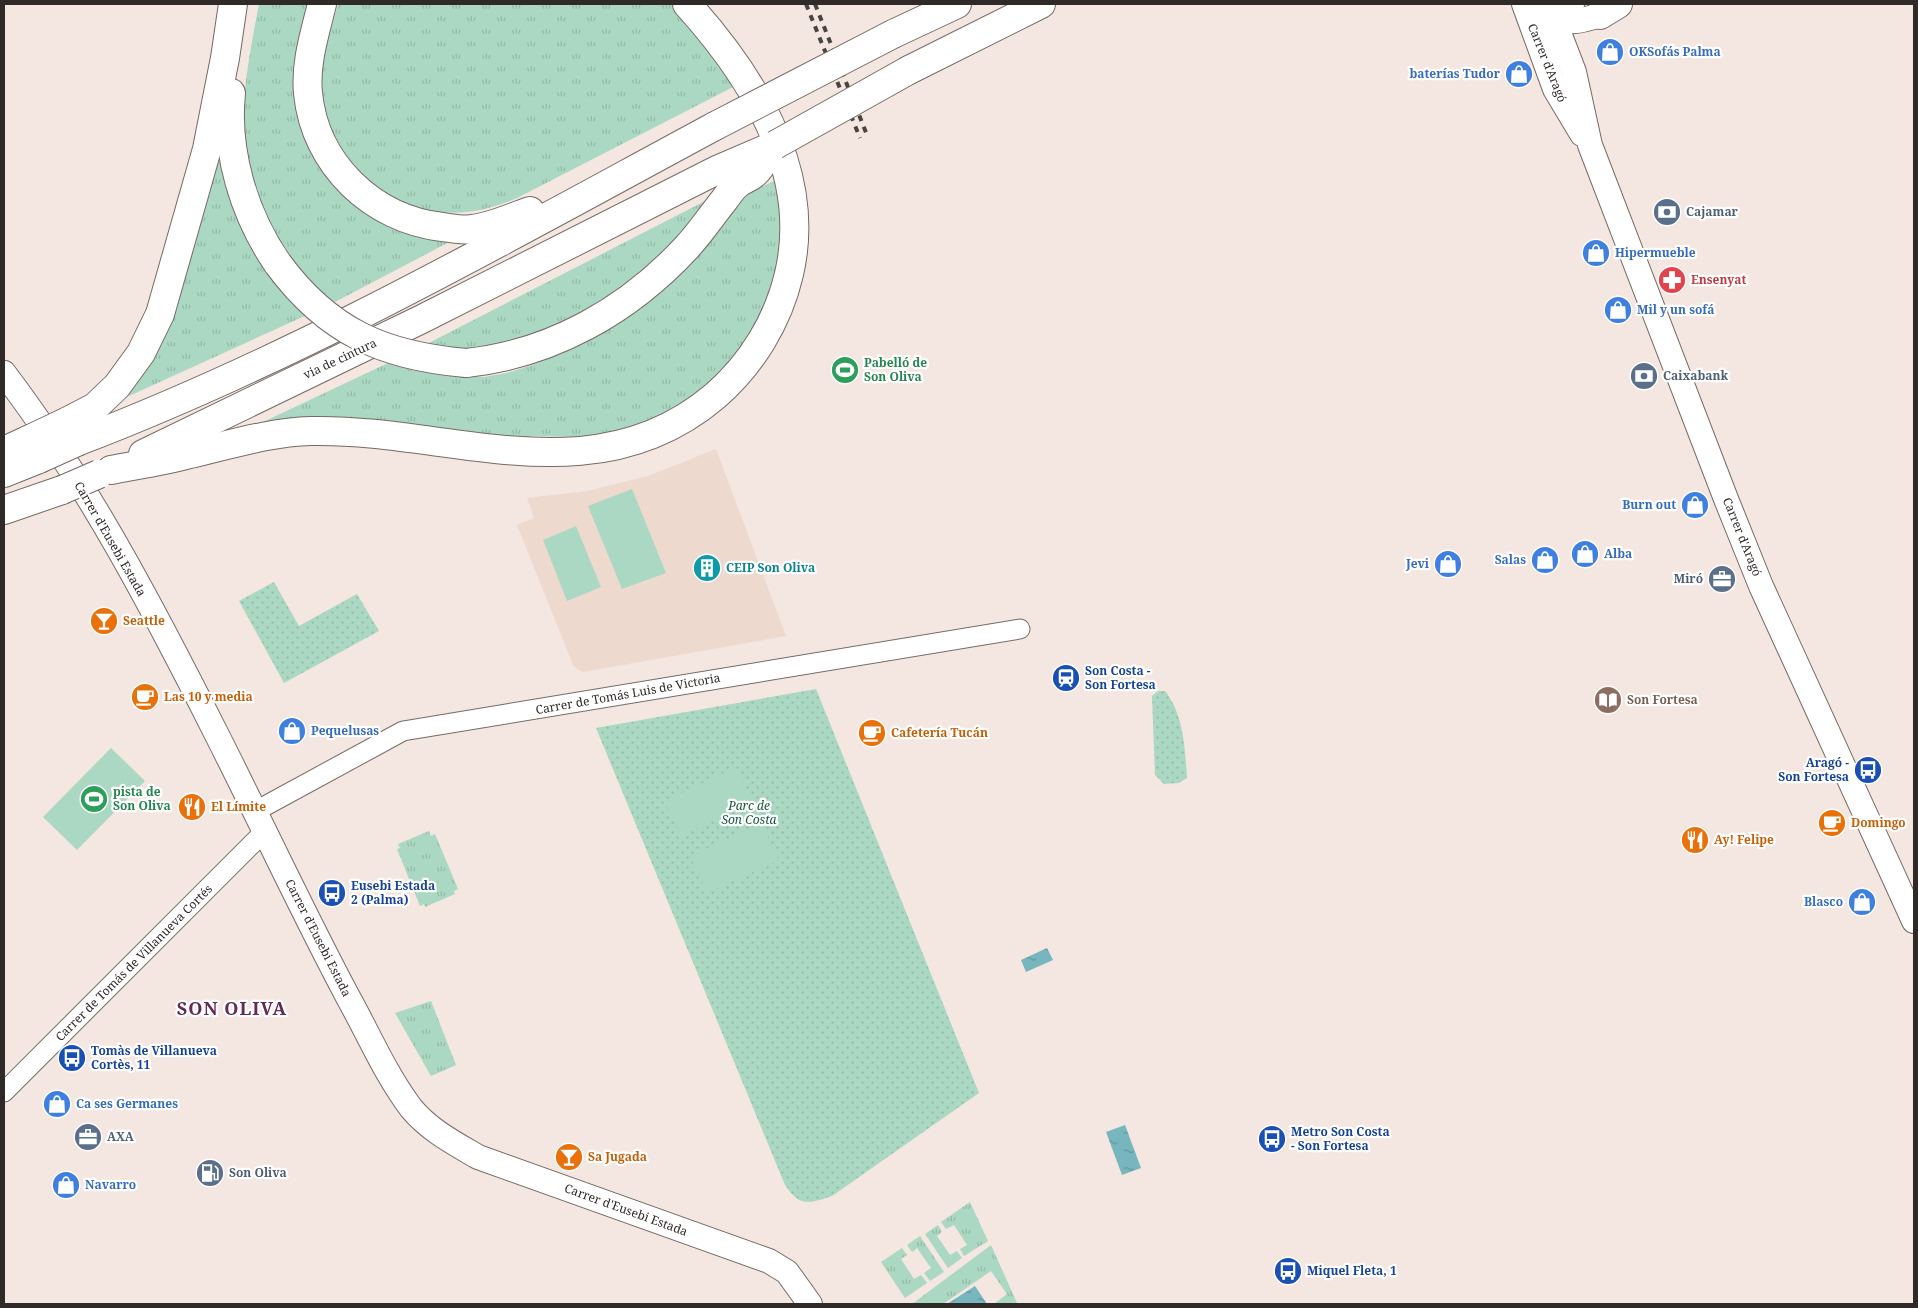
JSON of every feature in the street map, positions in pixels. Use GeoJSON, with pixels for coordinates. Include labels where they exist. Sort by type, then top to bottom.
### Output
{"type":"FeatureCollection","features":[{"type":"Feature","properties":{"kind":"highway"},"geometry":{"type":"LineString","coordinates":[[73,431],[117,386],[141,353],[160,314],[207,149],[225,58],[233,4]]}},
{"type":"Feature","properties":{"kind":"highway"},"geometry":{"type":"LineString","coordinates":[[246,4],[234,65],[230,102],[230,126],[233,150],[246,204],[270,252],[305,297],[326,315],[351,331],[379,346],[406,354],[435,360],[466,363],[490,361],[516,355],[570,335],[624,304],[650,284],[688,246],[738,183],[755,173],[775,145]]}},
{"type":"Feature","properties":{"kind":"highway"},"geometry":{"type":"LineString","coordinates":[[322,4],[308,66],[310,108],[313,121],[327,154],[340,172],[360,192],[373,202],[400,217],[419,223],[472,230],[534,210],[562,209]]}},
{"type":"Feature","properties":{"kind":"highway"},"geometry":{"type":"LineString","coordinates":[[105,472],[259,438],[310,431],[355,433],[484,449],[542,453],[571,452],[627,443],[654,434],[680,421],[704,405],[727,386],[746,364],[762,341],[776,315],[792,261],[795,232],[789,174],[770,125],[738,67],[708,26],[688,4]]}},
{"type":"Feature","properties":{"kind":"highway"},"geometry":{"type":"LineString","coordinates":[[893,34],[921,4]]}},
{"type":"Feature","properties":{"kind":"highway"},"geometry":{"type":"LineString","coordinates":[[4,473],[33,450],[73,431],[140,417],[309,340],[460,264],[715,126],[893,34],[957,4]]}},
{"type":"Feature","properties":{"kind":"highway","name":"via de cintura"},"geometry":{"type":"LineString","coordinates":[[4,510],[62,490],[105,472],[414,324],[720,169],[775,145],[909,70],[1041,4]]}},
{"type":"Feature","properties":{"kind":"highway"},"geometry":{"type":"LineString","coordinates":[[4,451],[33,450]]}},
{"type":"Feature","properties":{"kind":"main road"},"geometry":{"type":"LineString","coordinates":[[1524,4],[1534,11],[1578,11]]}},
{"type":"Feature","properties":{"kind":"main road","name":"Carrer d'Aragó"},"geometry":{"type":"LineString","coordinates":[[1524,4],[1555,89],[1568,113],[1590,145]]}},
{"type":"Feature","properties":{"kind":"main road"},"geometry":{"type":"LineString","coordinates":[[1541,51],[1547,33],[1578,11]]}},
{"type":"Feature","properties":{"kind":"main road","name":"Carrer d'Aragó"},"geometry":{"type":"LineString","coordinates":[[1578,11],[1566,50],[1574,72],[1590,145],[1761,586],[1914,921]]}},
{"type":"Feature","properties":{"kind":"main road","name":"Carrer d'Eusebi Estada"},"geometry":{"type":"LineString","coordinates":[[4,373],[41,423],[106,526],[214,729],[309,923],[393,1081],[412,1109],[439,1135],[478,1157],[769,1261],[787,1272],[810,1304]]}},
{"type":"Feature","properties":{"kind":"street","name":"Carrer de Tomás Luis de Victoria"},"geometry":{"type":"LineString","coordinates":[[259,822],[403,731],[1020,629]]}},
{"type":"Feature","properties":{"kind":"street","name":"Carrer de Tomás de Villanueva Cortés"},"geometry":{"type":"LineString","coordinates":[[4,1092],[259,822]]}},
{"type":"Feature","properties":{"kind":"shaded area"},"geometry":{"type":"Polygon","coordinates":[[[716,449],[786,636],[583,672],[574,667],[517,525],[534,518],[527,498],[587,491],[648,476],[716,449]]]}},
{"type":"Feature","properties":{"kind":"green space"},"geometry":{"type":"Polygon","coordinates":[[[259,4],[311,4],[310,145],[455,239],[335,302],[307,279],[284,251],[265,216],[252,178],[245,138],[244,98],[248,62],[259,4]]]}},
{"type":"Feature","properties":{"kind":"green space"},"geometry":{"type":"Polygon","coordinates":[[[338,4],[672,4],[708,44],[735,86],[507,202],[489,208],[460,213],[416,208],[394,198],[374,185],[357,169],[343,150],[332,128],[325,105],[322,72],[327,42],[338,4]]]}},
{"type":"Feature","properties":{"kind":"green space"},"geometry":{"type":"Polygon","coordinates":[[[218,155],[232,202],[249,242],[260,261],[274,279],[307,315],[129,396],[129,388],[218,155]]]}},
{"type":"Feature","properties":{"kind":"green space"},"geometry":{"type":"Polygon","coordinates":[[[778,179],[783,209],[779,269],[756,329],[716,381],[644,426],[585,437],[531,436],[529,442],[261,426],[261,423],[388,363],[415,371],[484,377],[507,373],[532,365],[589,340],[617,322],[746,194],[778,179]]]}},
{"type":"Feature","properties":{"kind":"green space"},"geometry":{"type":"Polygon","coordinates":[[[707,200],[711,205],[623,292],[533,338],[465,351],[423,346],[707,200]]]}},
{"type":"Feature","properties":{"kind":"green space"},"geometry":{"type":"Polygon","coordinates":[[[632,489],[666,573],[622,589],[588,506],[632,489]]]}},
{"type":"Feature","properties":{"kind":"green space"},"geometry":{"type":"Polygon","coordinates":[[[576,526],[601,587],[567,601],[543,540],[576,526]]]}},
{"type":"Feature","properties":{"kind":"green space"},"geometry":{"type":"Polygon","coordinates":[[[274,582],[299,626],[357,594],[379,631],[284,683],[239,601],[274,582]]]}},
{"type":"Feature","properties":{"kind":"green space","name":"Parc de Son Costa"},"geometry":{"type":"Polygon","coordinates":[[[816,689],[979,1093],[832,1196],[817,1201],[805,1202],[795,1197],[785,1185],[596,728],[816,689]]]}},
{"type":"Feature","properties":{"kind":"green space"},"geometry":{"type":"Polygon","coordinates":[[[1158,691],[1165,691],[1180,721],[1187,778],[1179,783],[1164,784],[1155,775],[1152,696],[1158,691]]]}},
{"type":"Feature","properties":{"kind":"green space","name":"pista de Son Oliva"},"geometry":{"type":"Polygon","coordinates":[[[111,748],[145,781],[77,850],[43,817],[111,748]]]}},
{"type":"Feature","properties":{"kind":"green space"},"geometry":{"type":"Polygon","coordinates":[[[736,767],[753,802],[681,836],[664,801],[736,767]]]}},
{"type":"Feature","properties":{"kind":"green space"},"geometry":{"type":"Polygon","coordinates":[[[761,823],[779,860],[707,893],[690,856],[761,823]]]}},
{"type":"Feature","properties":{"kind":"green space"},"geometry":{"type":"Polygon","coordinates":[[[429,831],[431,836],[435,834],[458,889],[454,891],[455,894],[425,907],[424,904],[420,906],[397,849],[400,848],[398,844],[429,831]]]}},
{"type":"Feature","properties":{"kind":"green space"},"geometry":{"type":"Polygon","coordinates":[[[431,1001],[456,1065],[431,1076],[395,1013],[431,1001]]]}},
{"type":"Feature","properties":{"kind":"green space"},"geometry":{"type":"Polygon","coordinates":[[[970,1202],[988,1241],[964,1256],[960,1249],[967,1245],[954,1225],[946,1229],[941,1222],[970,1202]]]}},
{"type":"Feature","properties":{"kind":"green space"},"geometry":{"type":"Polygon","coordinates":[[[938,1225],[942,1232],[937,1236],[950,1255],[957,1251],[962,1258],[948,1268],[925,1234],[938,1225]]]}},
{"type":"Feature","properties":{"kind":"green space"},"geometry":{"type":"Polygon","coordinates":[[[920,1236],[944,1272],[930,1281],[924,1273],[931,1268],[917,1248],[912,1252],[907,1245],[920,1236]]]}},
{"type":"Feature","properties":{"kind":"green space"},"geometry":{"type":"Polygon","coordinates":[[[991,1245],[1017,1303],[994,1304],[1007,1294],[991,1271],[943,1304],[912,1304],[991,1245]]]}},
{"type":"Feature","properties":{"kind":"green space"},"geometry":{"type":"Polygon","coordinates":[[[902,1248],[907,1255],[901,1259],[914,1279],[921,1275],[927,1283],[905,1298],[881,1262],[902,1248]]]}},
{"type":"Feature","properties":{"kind":"water"},"geometry":{"type":"Polygon","coordinates":[[[1047,948],[1053,960],[1026,972],[1021,960],[1047,948]]]}},
{"type":"Feature","properties":{"kind":"water"},"geometry":{"type":"Polygon","coordinates":[[[1125,1125],[1141,1168],[1122,1175],[1106,1132],[1125,1125]]]}},
{"type":"Feature","properties":{"kind":"water"},"geometry":{"type":"Polygon","coordinates":[[[975,1286],[987,1304],[947,1304],[975,1286]]]}},
{"type":"Feature","properties":{"kind":"railway"},"geometry":{"type":"LineString","coordinates":[[806,4],[860,138]]}},
{"type":"Feature","properties":{"kind":"railway"},"geometry":{"type":"LineString","coordinates":[[815,4],[867,135]]}},
{"type":"Feature","properties":{"kind":"place","name":"OKSofás Palma"},"geometry":{"type":"Point","coordinates":[1610,52]}},
{"type":"Feature","properties":{"kind":"place","name":"baterías Tudor"},"geometry":{"type":"Point","coordinates":[1519,74]}},
{"type":"Feature","properties":{"kind":"place","name":"Cajamar"},"geometry":{"type":"Point","coordinates":[1667,212]}},
{"type":"Feature","properties":{"kind":"place","name":"Hipermueble"},"geometry":{"type":"Point","coordinates":[1596,253]}},
{"type":"Feature","properties":{"kind":"place","name":"Ensenyat"},"geometry":{"type":"Point","coordinates":[1672,280]}},
{"type":"Feature","properties":{"kind":"place","name":"Mil y un sofá"},"geometry":{"type":"Point","coordinates":[1618,310]}},
{"type":"Feature","properties":{"kind":"place","name":"Pabelló de Son Oliva"},"geometry":{"type":"Point","coordinates":[845,370]}},
{"type":"Feature","properties":{"kind":"place","name":"Caixabank"},"geometry":{"type":"Point","coordinates":[1644,376]}},
{"type":"Feature","properties":{"kind":"place","name":"Burn out"},"geometry":{"type":"Point","coordinates":[1695,505]}},
{"type":"Feature","properties":{"kind":"place","name":"Alba"},"geometry":{"type":"Point","coordinates":[1585,554]}},
{"type":"Feature","properties":{"kind":"place","name":"Salas"},"geometry":{"type":"Point","coordinates":[1545,560]}},
{"type":"Feature","properties":{"kind":"place","name":"Jevi"},"geometry":{"type":"Point","coordinates":[1448,564]}},
{"type":"Feature","properties":{"kind":"place","name":"CEIP Son Oliva"},"geometry":{"type":"Point","coordinates":[707,568]}},
{"type":"Feature","properties":{"kind":"place","name":"Miró"},"geometry":{"type":"Point","coordinates":[1722,579]}},
{"type":"Feature","properties":{"kind":"place","name":"Seattle"},"geometry":{"type":"Point","coordinates":[104,621]}},
{"type":"Feature","properties":{"kind":"place","name":"Son Costa - Son Fortesa"},"geometry":{"type":"Point","coordinates":[1066,678]}},
{"type":"Feature","properties":{"kind":"place","name":"Las 10 y media"},"geometry":{"type":"Point","coordinates":[145,697]}},
{"type":"Feature","properties":{"kind":"place","name":"Son Fortesa"},"geometry":{"type":"Point","coordinates":[1608,700]}},
{"type":"Feature","properties":{"kind":"place","name":"Pequelusas"},"geometry":{"type":"Point","coordinates":[292,731]}},
{"type":"Feature","properties":{"kind":"place","name":"Cafetería Tucán"},"geometry":{"type":"Point","coordinates":[872,733]}},
{"type":"Feature","properties":{"kind":"place","name":"Aragó - Son Fortesa"},"geometry":{"type":"Point","coordinates":[1868,770]}},
{"type":"Feature","properties":{"kind":"place","name":"pista de Son Oliva"},"geometry":{"type":"Point","coordinates":[94,799]}},
{"type":"Feature","properties":{"kind":"place","name":"El Límite"},"geometry":{"type":"Point","coordinates":[192,807]}},
{"type":"Feature","properties":{"kind":"place","name":"Domingo"},"geometry":{"type":"Point","coordinates":[1832,823]}},
{"type":"Feature","properties":{"kind":"place","name":"Ay! Felipe"},"geometry":{"type":"Point","coordinates":[1695,840]}},
{"type":"Feature","properties":{"kind":"place","name":"Eusebi Estada 2 (Palma)"},"geometry":{"type":"Point","coordinates":[332,893]}},
{"type":"Feature","properties":{"kind":"place","name":"Blasco"},"geometry":{"type":"Point","coordinates":[1862,902]}},
{"type":"Feature","properties":{"kind":"place","name":"Tomàs de Villanueva Cortès, 11"},"geometry":{"type":"Point","coordinates":[72,1058]}},
{"type":"Feature","properties":{"kind":"place","name":"Ca ses Germanes"},"geometry":{"type":"Point","coordinates":[57,1104]}},
{"type":"Feature","properties":{"kind":"place","name":"AXA"},"geometry":{"type":"Point","coordinates":[88,1137]}},
{"type":"Feature","properties":{"kind":"place","name":"Metro Son Costa - Son Fortesa"},"geometry":{"type":"Point","coordinates":[1272,1139]}},
{"type":"Feature","properties":{"kind":"place","name":"Sa Jugada"},"geometry":{"type":"Point","coordinates":[569,1157]}},
{"type":"Feature","properties":{"kind":"place","name":"Son Oliva"},"geometry":{"type":"Point","coordinates":[210,1173]}},
{"type":"Feature","properties":{"kind":"place","name":"Navarro"},"geometry":{"type":"Point","coordinates":[66,1185]}},
{"type":"Feature","properties":{"kind":"place","name":"Miquel Fleta, 1"},"geometry":{"type":"Point","coordinates":[1288,1271]}},
{"type":"Feature","properties":{"kind":"district","name":"SON OLIVA"},"geometry":{"type":"Point","coordinates":[232,1009]}}]}
